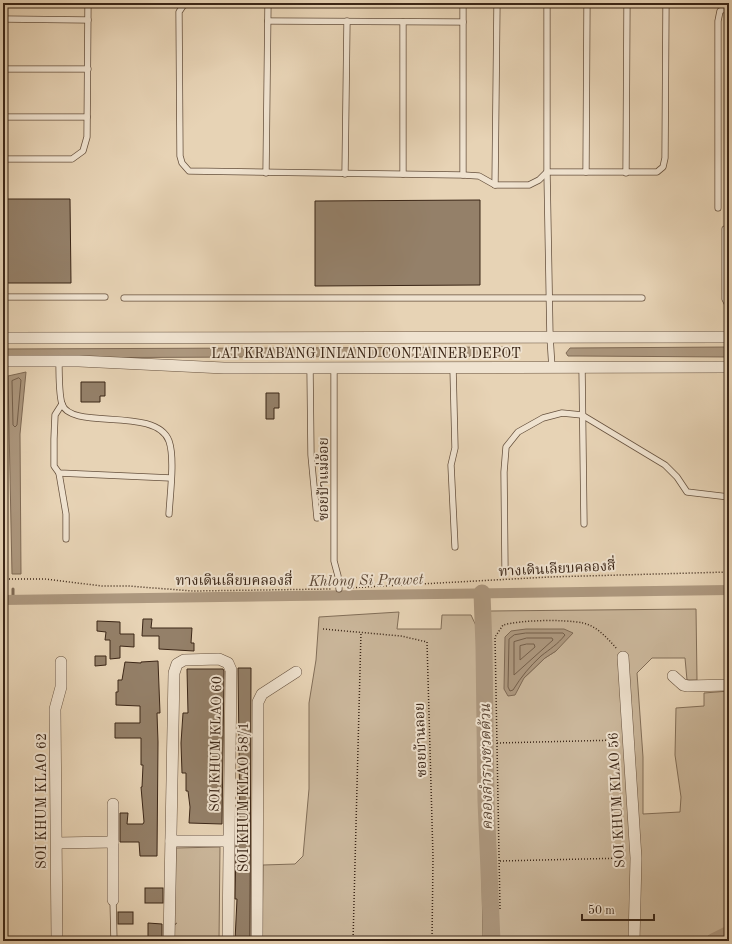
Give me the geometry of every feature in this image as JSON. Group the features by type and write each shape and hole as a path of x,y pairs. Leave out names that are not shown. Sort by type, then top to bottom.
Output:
{"street":[{"name":"LAT KRABANG INLAND CONTAINER DEPOT","path":"3,338 550,336 729,337"},
{"name":"LAT KRABANG INLAND CONTAINER DEPOT","path":"3,361 59,361 224,368 729,367"},
{"name":"SOI KHUM KLAO 56","path":"623,657 636,858 634,941"},
{"name":"SOI KHUM KLAO 60","path":"169,941 174,673 177,664 184,660 219,659 228,663 231,670 228,941"},
{"name":"SOI KHUM KLAO 62","path":"57,941 55,709 61,687 61,662"},
{"name":"SOI KHUM KLAO 58/1","path":"257,941 258,702 262,694 296,672"},
{"path":"673,676 683,685 688,686 729,685"},
{"path":"113,804 113,900"},
{"path":"171,841 228,841"},
{"path":"57,843 113,842"}],"lane":[{"path":"3,159 75,158 84,151 86,145 87,117 88,3"},
{"path":"188,3 184,5 179,12 180,156 182,163 191,172 463,175 479,176 495,185 529,185 540,180 547,172 657,172 663,167 665,162 666,3"},
{"path":"266,173 268,3"},
{"path":"463,3 463,175"},
{"path":"495,185 497,3"},
{"path":"547,3 547,172 552,368"},
{"path":"586,172 587,3"},
{"path":"626,173 627,3"},
{"path":"718,208 718,21 720,11 729,7"},
{"path":"3,19 88,20"},
{"path":"268,21 463,22"},
{"path":"345,174 347,21"},
{"path":"403,22 403,174"},
{"path":"3,69 88,69"},
{"path":"3,118 87,117"},
{"path":"725,229 725,299 729,307"},
{"path":"3,297 105,297"},
{"path":"124,298 642,298"},
{"path":"59,361 62,404 67,411 83,417 149,424 162,429 169,441 171,458 169,514"},
{"path":"582,367 584,524"},
{"path":"310,368 311,454 315,482 317,518"},
{"name":"ซอยป้าแม่อ้อย","path":"334,368 334,561 338,576 339,589"},
{"path":"453,368 455,448 451,465 455,547"},
{"path":"62,404 55,415 54,466 59,473 66,514 66,539"},
{"path":"505,568 504,472 506,447 518,432 543,418 562,413 582,415 665,465 677,477 687,492 729,497"},
{"path":"59,473 170,478"},
{"path":"113,900 114,941"}],"path":[{"name":"ทางเดินเลียบคลองสี่","path":"3,579 45,579 102,586 128,586 193,591 339,589 548,578 729,572"},
{"path":"500,908 495,638 502,625 517,622 584,623 605,635 623,657"},
{"name":"ซอยบ้านลอย","path":"323,629 401,636 427,642 433,857 432,941"},
{"path":"353,941 361,632"},
{"path":"497,743 628,740"},
{"path":"499,861 636,858"},
{"path":"724,941 729,940"}],"shaded area":[{"path":"696,609 697,680 687,680 685,658 652,658 637,673 643,757 643,814 680,812 681,797 675,755 676,708 704,706 704,693 729,691 729,871 726,903 729,903 729,928 710,935 701,941 496,941 487,622 490,611","holes":["564,629 556,651 545,658 524,678"]},
{"path":"399,612 397,629 441,629 442,615 471,615 478,630 483,941 262,941 263,865 295,864 303,856 309,789 309,703 316,660 319,617"},
{"path":"220,847 219,941 173,941 173,927 177,923 173,925 176,848"}],"water":[{"path":"515,347 517,355 509,356 3,358 3,349"},
{"path":"729,347 729,357 568,356 566,353 570,348"},
{"path":"26,372 20,434 21,574 12,574 8,376"},
{"path":"526,629 564,629 573,633 556,651 545,658 524,678 515,695 508,696 504,689 505,637 511,631"}],"building":[{"path":"3,199 70,199 71,283 3,283"},
{"path":"480,200 480,285 315,286 315,201"},
{"path":"81,382 105,382 105,396 100,396 100,402 81,402"},
{"path":"266,393 279,393 279,408 274,408 274,419 266,419"},
{"path":"143,619 152,619 151,628 192,628 191,643 194,643 194,651 159,649 159,636 142,636"},
{"path":"97,621 120,622 120,634 134,634 134,647 120,646 120,658 110,659 110,640 105,640 106,632 97,631"},
{"path":"95,656 106,656 106,665 95,666"},
{"path":"158,661 160,713 157,713 157,856 140,856 139,842 120,842 120,813 128,813 127,824 143,824 144,822 141,787 143,765 141,765 141,738 115,738 115,723 140,723 140,706 116,705 116,692 118,692 118,680 122,680 125,662 141,663"},
{"path":"238,668 251,668 250,941 235,941 237,899 235,899 236,846 238,827 240,827"},
{"path":"187,669 223,669 224,671 222,824 189,823 190,807 188,791 186,791 186,773 182,773 181,743 183,713 188,713"},
{"path":"145,888 163,888 163,903 145,903"},
{"path":"118,912 133,912 133,924 118,924"},
{"path":"148,923 162,924 162,941 148,941"}],"waterway":[{"path":"13,589 13,600"},
{"name":"Khlong Si Prawet","path":"3,600 729,590"},
{"name":"คลองลำรางชวดด้วน","path":"482,593 486,801 492,941"},
{"name":"คลองลำรางชวดด้วน","path":"715,941 729,934"}]}
